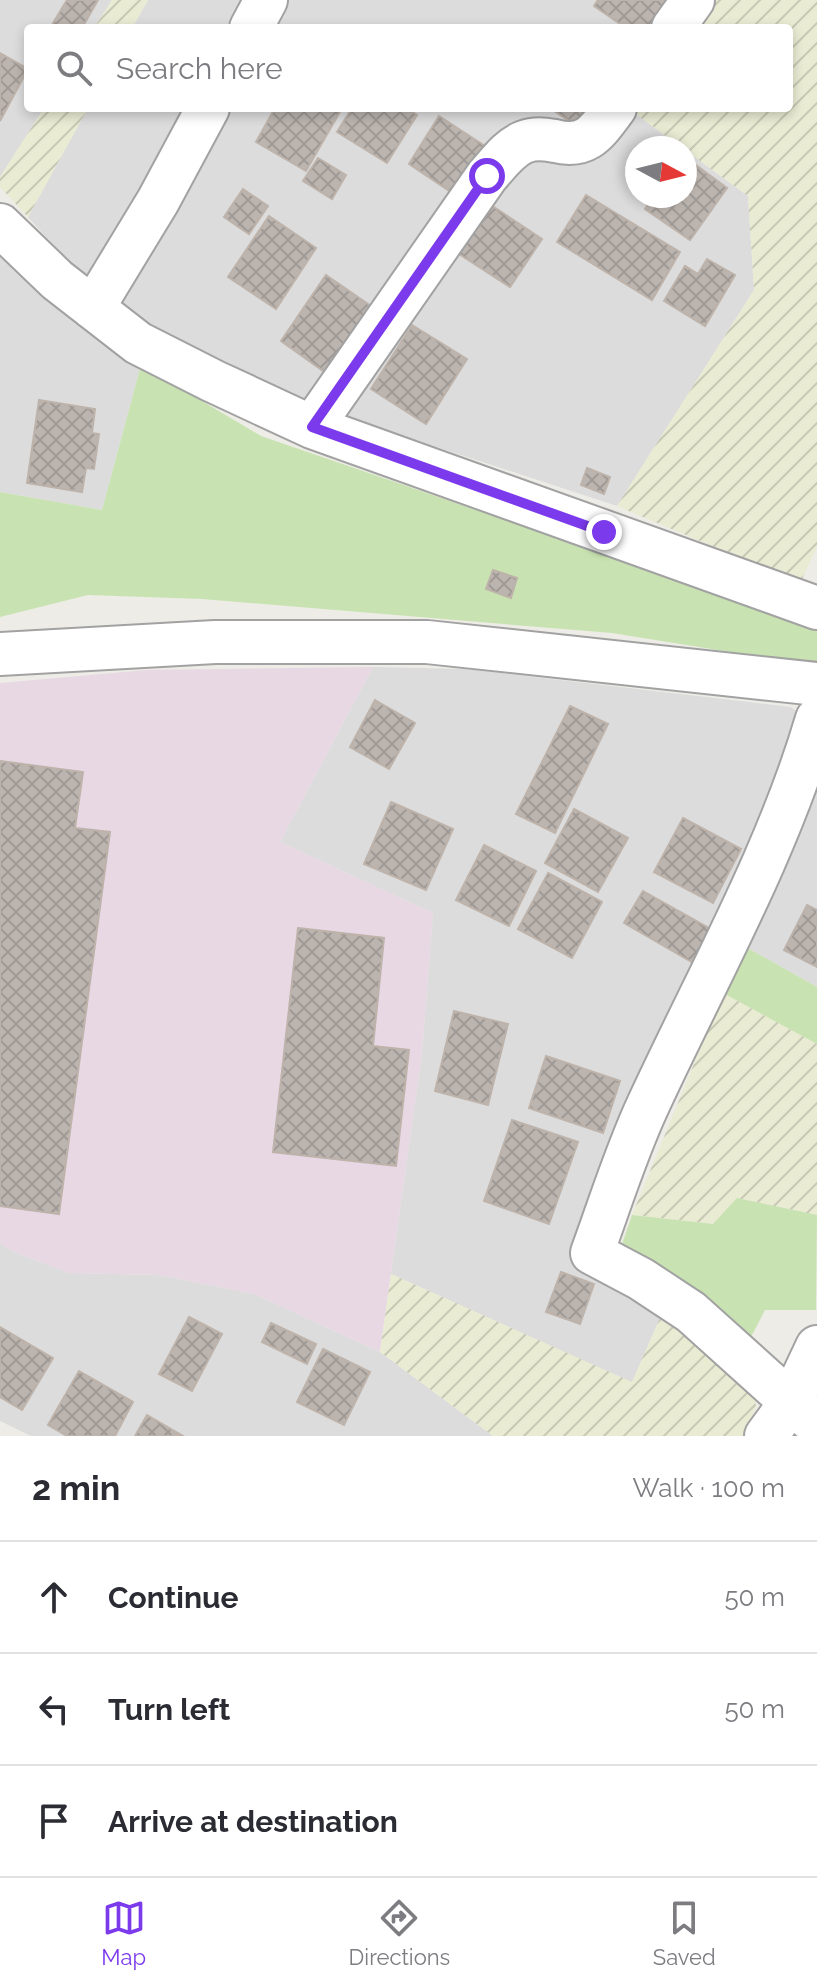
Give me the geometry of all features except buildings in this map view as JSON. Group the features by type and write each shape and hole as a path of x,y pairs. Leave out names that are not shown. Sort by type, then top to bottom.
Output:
{"street":[{"path":"253,24 266,0"},
{"path":"676,24 693,0"},
{"path":"93,308 158,201 206,112"},
{"path":"312,427 496,166 514,147 540,138 570,145 589,139 612,112"},
{"path":"0,225 57,280 138,343 312,427 817,608"},
{"path":"0,654 215,642 427,642 817,684"},
{"path":"804,1413 691,1312 641,1279 592,1253 646,1109 763,867 800,778 817,719"},
{"path":"766,1436 804,1413 817,1347"}],"shaded area":[{"path":"0,0 112,0 97,24 24,24 24,112 41,112 0,177"},
{"path":"148,0 253,0 240,24 134,24"},
{"path":"280,0 683,0 666,24 267,24"},
{"path":"86,112 191,112 91,275 76,271 28,217"},
{"path":"219,112 603,112 592,127 536,124 311,403 146,323 122,303 128,279"},
{"path":"633,112 666,136 625,136 625,208 697,208 697,159 748,196 754,290 617,506 336,414 520,158"},
{"path":"0,257 141,365 102,510 0,492"},
{"path":"373,667 465,669 791,707 799,713 787,770 606,1158 571,1247 580,1263 663,1311 632,1383 391,1274 422,1053 433,913 280,842"},
{"path":"373,667 280,842 433,913 422,1053 380,1352 254,1294 160,1275 69,1273 12,1251 0,1243 0,683 147,670"},
{"path":"817,781 817,987 744,946"},
{"path":"0,1243 12,1251 69,1273 160,1275 254,1294 380,1352 493,1436 31,1436 0,1421"}],"green space":[{"path":"112,0 148,0 134,24 97,24"},
{"path":"714,0 817,0 817,547 800,583 617,506 754,290 748,196 697,159 697,136 666,136 633,112 793,112 793,24 697,24"},
{"path":"41,112 86,112 28,217 0,187 0,177"},
{"path":"141,365 261,436 817,627 817,666 612,633 202,599 88,595 0,617 0,492 102,510"},
{"path":"744,946 817,987 817,1044 723,993"},
{"path":"723,993 817,1044 817,1215 737,1198 713,1224 632,1215"},
{"path":"737,1198 817,1215 816,1310 765,1310 751,1337 672,1276 621,1247 632,1215 713,1224"},
{"path":"391,1274 632,1382 663,1311 754,1391 756,1407 743,1436 493,1436 380,1352"}],"route":[{"path":"487,176 312,427 604,532"}]}
